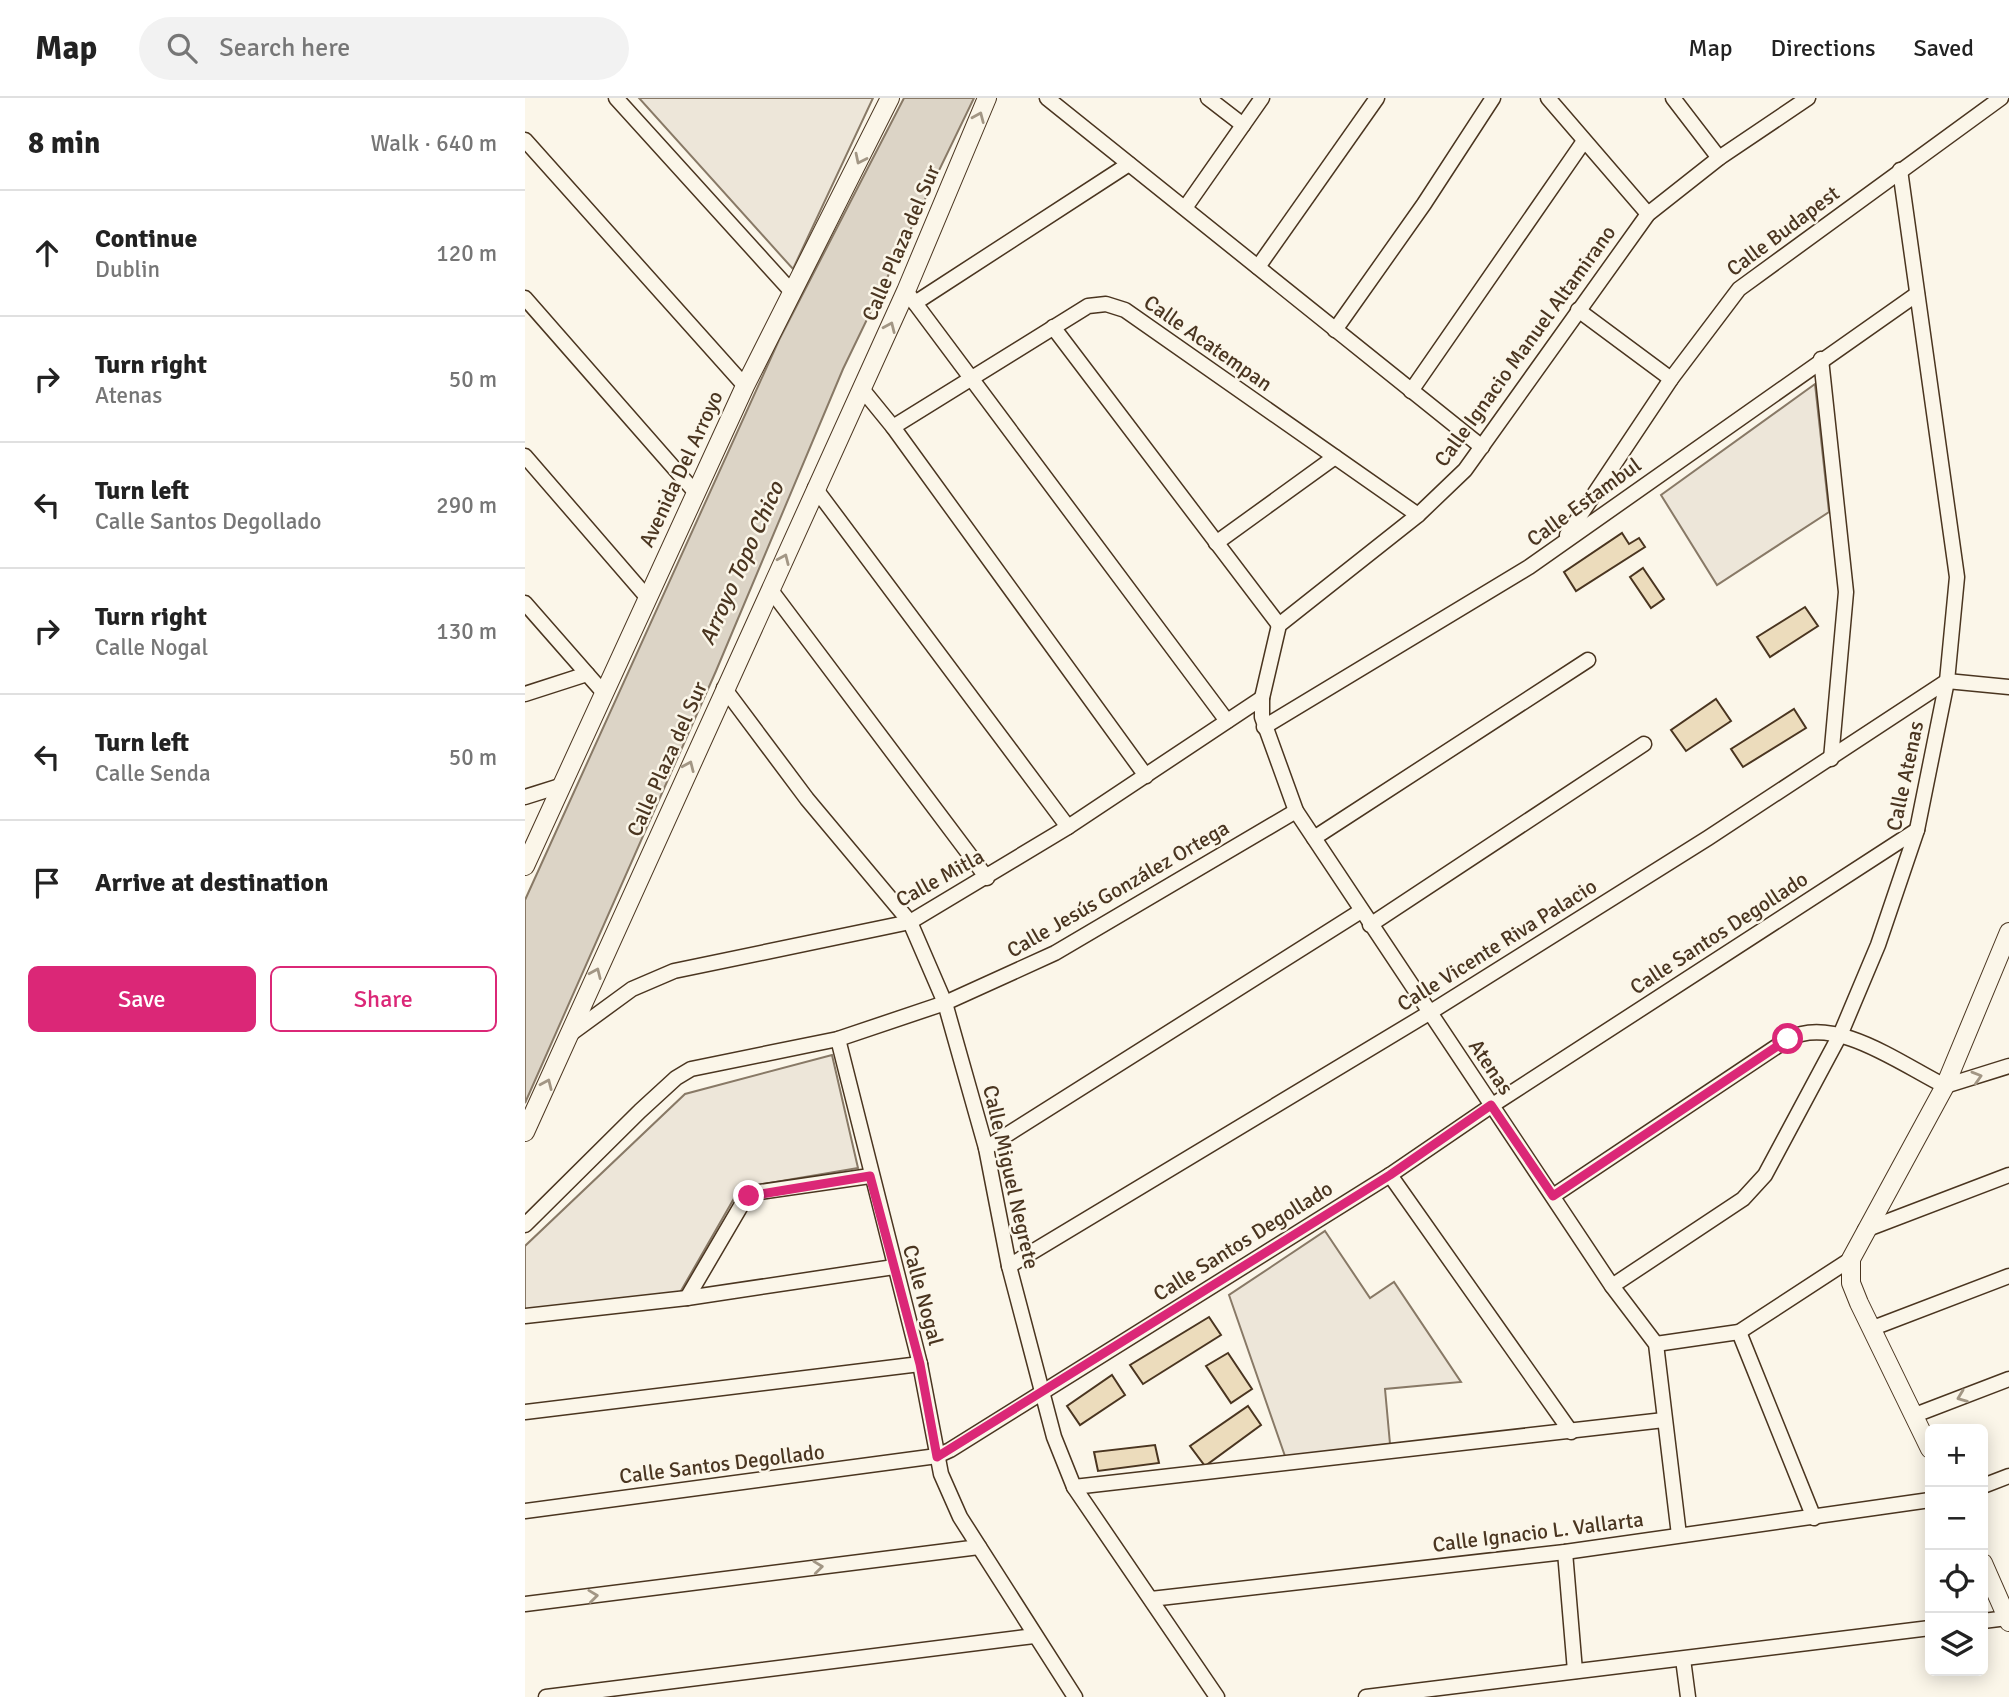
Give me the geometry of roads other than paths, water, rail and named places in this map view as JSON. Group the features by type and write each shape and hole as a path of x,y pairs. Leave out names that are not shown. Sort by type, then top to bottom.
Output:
{"street":[{"path":"616,98 791,290"},
{"name":"Avenida Del Arroyo","path":"525,866 646,596 745,386 890,98"},
{"name":"Calle Plaza del Sur","path":"525,1132 815,488 910,297 987,98"},
{"path":"1048,98 1482,447"},
{"path":"1208,98 1243,125"},
{"path":"1185,208 1262,98"},
{"path":"1258,267 1377,98"},
{"path":"1335,330 1424,204 1493,98"},
{"path":"1548,98 1648,214"},
{"path":"1673,98 1719,158"},
{"name":"Calle Ignacio Manuel Altamirano","path":"1279,625 1419,515 1465,470 1648,214 1719,158 1808,98"},
{"name":"Calle Budapest","path":"1562,542 1671,379 1739,289 2001,98"},
{"path":"525,140 745,386"},
{"path":"1411,391 1584,141"},
{"path":"1129,164 910,297 1227,721"},
{"name":"Calle Atenas","path":"1612,1286 1755,1188 1779,1153 1841,1033 1878,945 1917,830 1947,681 1957,577 1900,170"},
{"name":"Calle Estambul","path":"1264,727 1529,568 1821,359 1917,294"},
{"path":"525,298 695,492"},
{"name":"Calle Acatempan","path":"893,427 1088,306 1106,304 1125,310 1419,515"},
{"path":"1578,310 1671,379"},
{"path":"1053,327 1279,625"},
{"path":"1821,359 1846,592 1831,759"},
{"path":"862,389 893,427 1146,776"},
{"path":"525,456 646,596"},
{"path":"1216,543 1335,457"},
{"path":"815,488 1068,827"},
{"path":"770,589 987,878"},
{"path":"525,603 603,692"},
{"name":"Atenas","path":"1279,625 1262,698 1264,727 1296,811 1612,1286 1656,1344"},
{"path":"1314,838 1588,660"},
{"path":"525,694 587,674"},
{"path":"1947,681 2009,687"},
{"name":"Calle Vicente Riva Palacio","path":"1009,1266 1429,1013 1831,759 1947,681"},
{"name":"Calle Miguel Negrete","path":"724,688 807,799 910,922 945,1003 985,1148 1009,1266 1054,1437 1074,1487 1217,1697"},
{"name":"Calle Mitla","path":"568,1036 632,989 674,971 910,922 1068,827 1262,698"},
{"path":"1370,925 1644,744"},
{"path":"525,797 563,785"},
{"name":"Calle Jesús González Ortega","path":"525,1225 640,1111 683,1073 704,1065 838,1039 945,1003 1071,944 1296,811"},
{"name":"Calle Santos Degollado","path":"525,1511 937,1457 1390,1175 1491,1105 1917,830"},
{"path":"985,1148 1361,911"},
{"path":"1925,1438 1851,1283 1851,1259 1945,1086 2009,932"},
{"path":"1553,1196 1788,1039 1807,1031 1841,1033 1945,1086 2009,1066"},
{"name":"Calle Nogal","path":"838,1039 870,1176 920,1364 937,1457 950,1496 1034,1636 1075,1697"},
{"path":"1390,1175 1571,1432"},
{"path":"1865,1230 2009,1175"},
{"path":"687,1297 732,1216 749,1196 870,1176"},
{"path":"1679,1535 1656,1344 1739,1332 1851,1259"},
{"path":"525,1316 687,1297 894,1267"},
{"path":"1873,1328 2009,1276"},
{"path":"1739,1332 1814,1518"},
{"path":"525,1412 920,1364"},
{"path":"1915,1415 2009,1379"},
{"path":"1074,1487 1664,1420"},
{"path":"1988,1484 2009,1476"},
{"name":"Calle Ignacio L. Vallarta","path":"1151,1599 1565,1552 1925,1501"},
{"path":"525,1604 979,1547"},
{"path":"1565,1552 1575,1671"},
{"path":"1988,1569 2002,1586 2008,1620 1988,1621"},
{"path":"1366,1697 1925,1629"},
{"path":"546,1697 1034,1636"},
{"path":"1683,1659 1688,1697"}],"water":[{"name":"Arroyo Topo Chico","path":"904,98 974,98 843,369 716,671 525,1103 525,900 779,340"}]}
